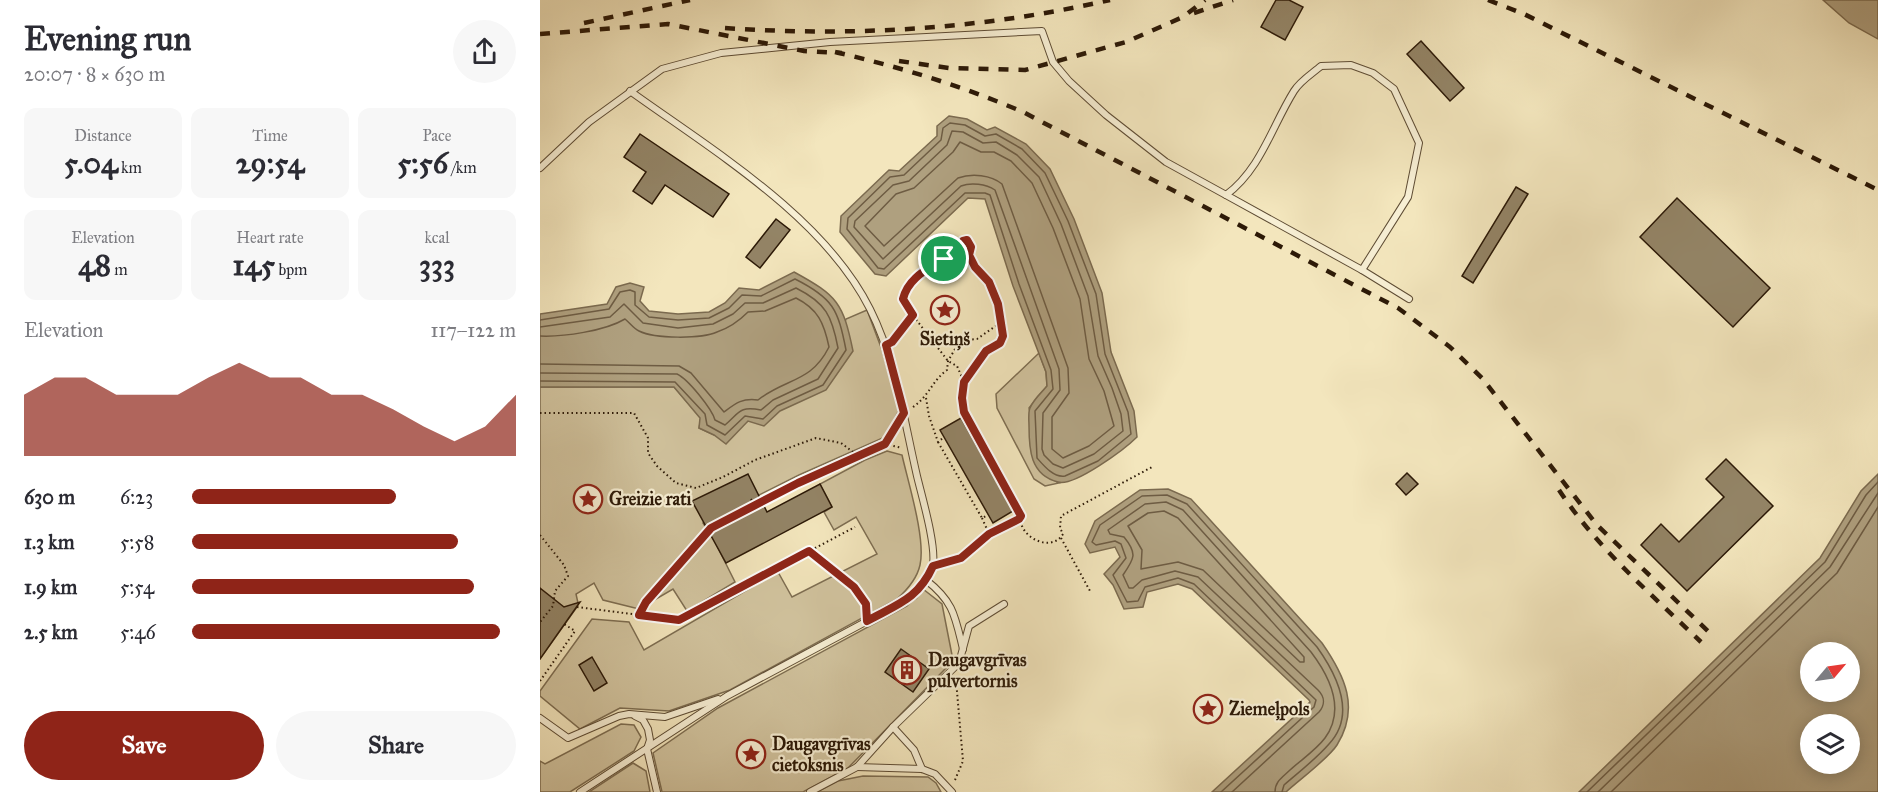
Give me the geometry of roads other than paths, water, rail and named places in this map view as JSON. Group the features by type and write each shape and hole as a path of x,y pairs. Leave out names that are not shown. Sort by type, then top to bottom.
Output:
{"lane":[{"path":"540,168 589,122 662,69 722,53 830,42 1042,30 1053,62 1069,81 1166,162 1362,270 1409,299"},
{"path":"1226,195 1240,185 1253,168 1295,89 1322,66 1351,65 1372,73 1394,89 1419,143 1408,198 1362,270"},
{"path":"580,792 727,696 914,596 933,566 930,531 904,413 886,345 870,309 843,265 813,232 750,178 630,91"},
{"path":"926,580 944,594 954,612 963,649"},
{"path":"810,792 857,767 893,727 959,663 969,626 1004,604"},
{"path":"540,718 568,738 619,716 629,714 665,717 727,696"},
{"path":"629,714 643,720 648,729 650,740 647,749 657,792"},
{"path":"893,727 914,750 922,769"},
{"path":"857,767 922,769 935,774 952,792"}],"water":[{"path":"1823,0 1878,0 1878,39 1849,23"},
{"path":"949,116 967,119 987,130 995,127 1026,144 1050,169 1074,219 1102,293 1111,352 1134,411 1137,437 1111,458 1075,479 1058,482 1049,479 1042,474 1033,460 1029,412 1033,402 1047,386 1046,372 1013,286 985,199 968,198 886,276 875,274 840,232 841,216 889,170 899,171 937,136 937,126"},
{"path":"794,272 820,288 836,302 846,322 853,351 826,390 780,411 764,426 748,421 726,444 699,428 700,418 674,387 540,387 540,314 607,304 616,287 630,283 644,287 640,301 649,311 678,314 709,312 725,303 739,288 759,290"},
{"path":"1878,474 1878,792 1579,792 1820,558 1861,491"},
{"path":"1168,489 1191,499 1322,643 1343,680 1347,692 1348,718 1337,745 1286,792 1212,792 1310,702 1309,700 1192,589 1178,584 1147,592 1143,607 1124,609 1113,585 1104,574 1120,557 1115,547 1090,553 1085,544 1095,521 1140,490"}],"railway":[{"path":"584,23 690,0"},
{"path":"725,28 822,32 919,28 1015,18 1110,0"},
{"path":"899,61 949,68 1025,70 1126,42 1183,17 1205,0"},
{"path":"1194,13 1233,0"},
{"path":"1488,0 1524,14 1878,190"},
{"path":"540,34 668,24 804,51 842,53"},
{"path":"835,52 930,78 1023,112 1398,308 1450,347 1482,378 1597,525 1710,633"},
{"path":"1559,490 1607,551 1701,642"}],"place":[{"name":"Sietiņš","path":"945,310"},
{"name":"Greizie rati","path":"588,499"},
{"name":"Daugavgrīvas pulvertornis","path":"907,670"},
{"name":"Ziemeļpols","path":"1208,709"},
{"name":"Daugavgrīvas cietoksnis","path":"751,754"}]}
